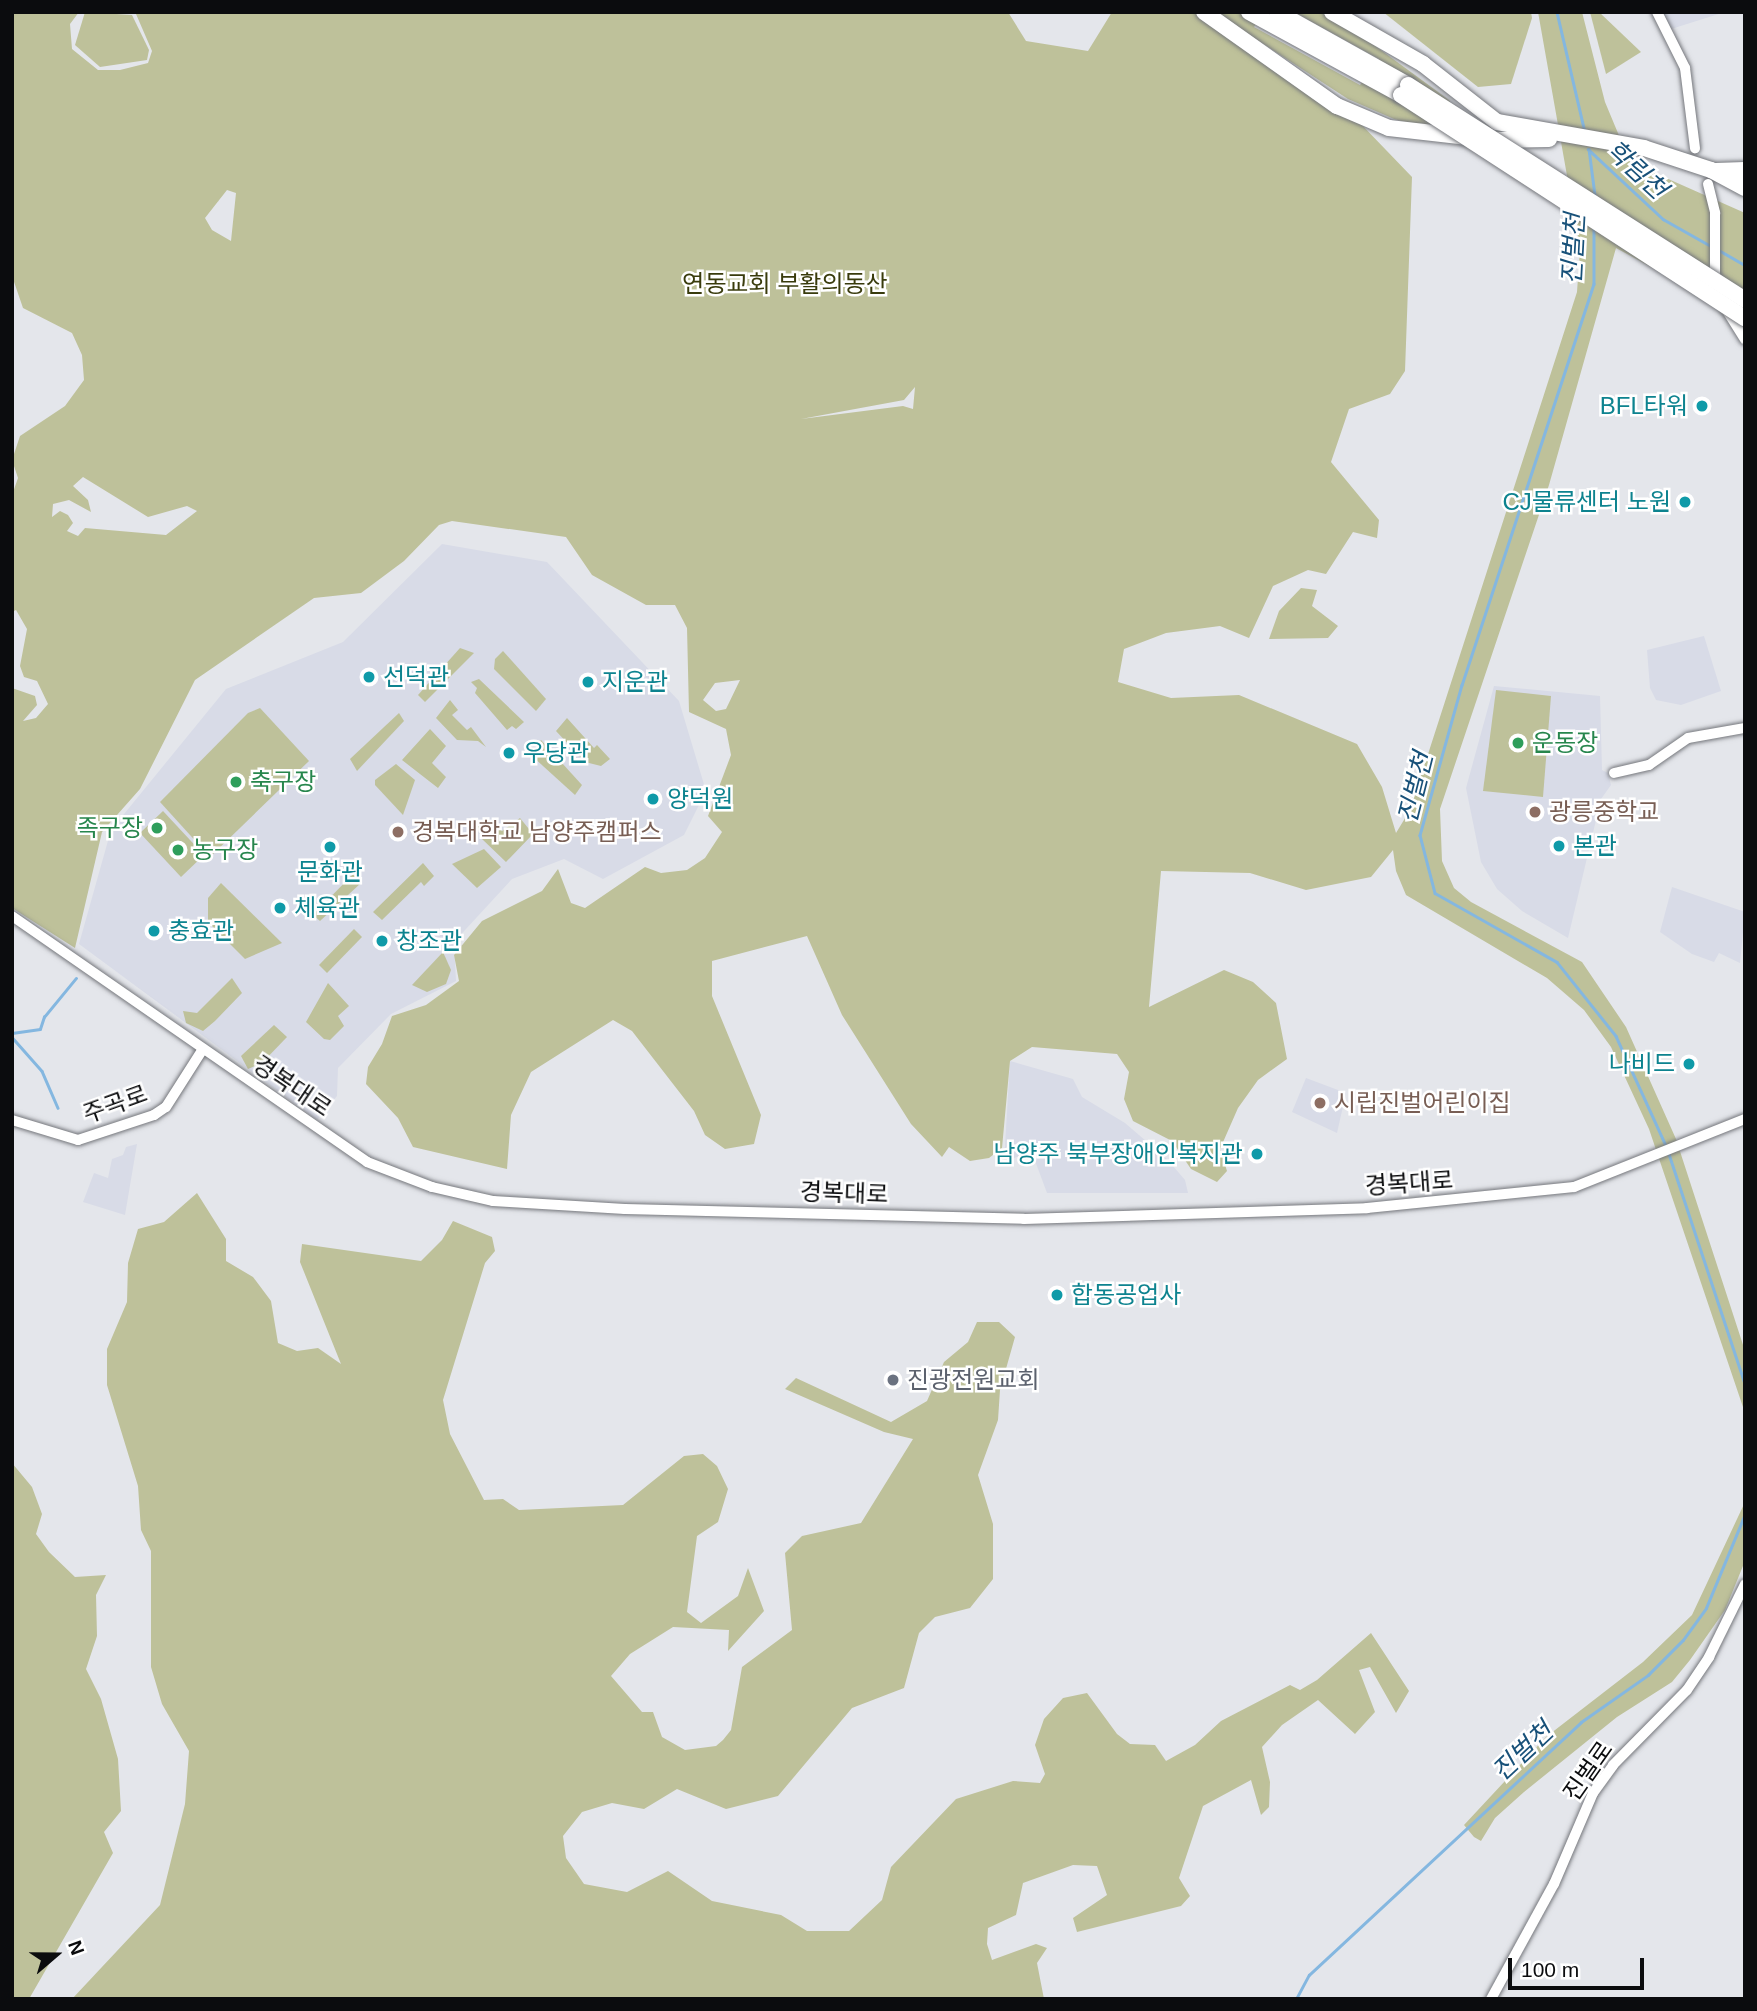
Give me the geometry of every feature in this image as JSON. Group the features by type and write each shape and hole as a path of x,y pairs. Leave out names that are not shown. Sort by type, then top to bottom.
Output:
{"highway":[{"path":"1204,12 1336,106 1389,128 1494,140 1576,138"},
{"path":"1249,12 1404,90 1745,318"},
{"path":"1277,12 1745,300"},
{"path":"1332,12 1423,64 1497,122 1644,148 1709,177 1745,188"},
{"path":"1709,177 1745,170"}],"street":[{"path":"1657,12 1685,68 1695,148"},
{"path":"1709,177 1715,222 1715,286 1745,339"},
{"path":"1614,773 1650,765 1688,738 1745,728"},
{"name":"경복대로","path":"12,916 367,1162 432,1187 494,1201 625,1209 1119,1218 1367,1208 1524,1195 1593,1182 1745,1119"},
{"name":"주곡로","path":"12,1120 78,1140 154,1115 166,1107 204,1049"},
{"name":"진벌로","path":"1491,1999 1554,1884 1593,1793 1613,1765 1687,1690 1709,1657 1745,1584"}],"shaded area":[{"path":"1663,12 1725,12 1668,30"},
{"name":"경복대학교 남양주캠퍼스","path":"442,544 547,562 679,701 706,791 684,835 603,879 564,859 512,879 454,942 456,981 391,1014 338,1068 337,1096 317,1120 79,944 111,830 226,689 343,642"},
{"path":"1704,636 1721,691 1681,705 1656,700 1650,688 1647,650"},
{"name":"광릉중학교","path":"1494,686 1600,696 1602,770 1608,773 1611,785 1601,799 1568,938 1522,911 1497,889 1481,862 1466,788"},
{"path":"1672,887 1745,912 1740,963 1719,953 1714,962 1692,954 1660,932"},
{"path":"1010,1061 1073,1079 1082,1097 1125,1123 1167,1159 1185,1180 1188,1193 1047,1193 1031,1150 1004,1163"},
{"name":"시립진벌어린이집","path":"1306,1078 1346,1093 1337,1133 1292,1112"},
{"path":"137,1144 125,1215 83,1202 94,1173 108,1178 112,1159 123,1155 126,1147"}],"green space":[{"name":"연동교회 부활의동산","path":"12,12 79,12 70,24 72,49 98,70 120,70 148,63 152,51 136,14 130,12 1008,12 1026,41 1088,51 1112,12 1264,12 1254,27 1360,85 1379,59 1294,12 1319,12 1348,26 1449,100 1463,126 1431,129 1394,119 1348,99 1248,34 1360,123 1412,177 1405,371 1390,394 1349,409 1331,462 1379,520 1377,538 1353,532 1326,574 1308,570 1273,586 1249,638 1220,626 1166,633 1124,649 1118,682 1171,698 1239,695 1357,744 1382,787 1396,833 1410,810 1577,292 1580,249 1538,12 1582,12 1605,102 1630,162 1745,213 1745,318 1616,248 1549,485 1440,809 1442,861 1454,888 1471,902 1582,962 1626,1027 1676,1139 1745,1351 1745,1413 1649,1129 1611,1047 1584,1010 1547,978 1406,895 1396,871 1393,850 1371,877 1306,890 1250,873 1161,871 1149,1007 1224,970 1253,982 1276,1003 1287,1059 1258,1080 1238,1108 1220,1149 1227,1171 1217,1182 1191,1169 1172,1141 1133,1121 1124,1099 1129,1072 1117,1054 1032,1047 1010,1061 1002,1148 989,1158 970,1161 949,1147 942,1157 911,1124 842,1015 807,936 712,961 712,996 761,1115 754,1144 725,1149 705,1135 694,1111 632,1031 613,1020 531,1072 511,1115 507,1169 413,1147 398,1118 366,1084 368,1067 382,1044 392,1016 426,1005 459,981 454,955 482,921 542,891 558,869 571,903 585,908 645,867 661,873 687,870 705,858 722,832 708,816 731,755 726,729 689,712 687,628 675,605 646,605 592,575 566,537 452,521 439,525 404,561 361,593 314,598 195,680 140,789 102,832 75,948 12,908 12,688 35,696 37,705 23,721 36,718 48,704 37,681 24,677 20,666 27,629 16,610 12,612 12,495 18,478 12,460 20,436 65,406 84,380 82,355 72,333 23,308 12,276","holes":["227,190 236,193 231,241 212,230 205,218","915,387 913,409 903,406 801,419 904,400","83,477 148,517 187,506 197,511 166,535 85,528 78,536 67,531 73,523 68,515 60,511 52,517 53,504 69,500 91,512 88,500 73,486","740,680 726,709 716,711 703,700 715,683"]},
{"path":"85,12 132,15 149,50 147,60 100,67 75,45"},
{"path":"1383,12 1531,12 1532,18 1511,84 1478,87"},
{"path":"1590,12 1599,12 1641,52 1606,74"},
{"path":"1301,588 1317,590 1312,606 1338,626 1328,638 1269,639 1279,611"},
{"path":"460,648 474,653 425,702 418,695"},
{"path":"503,651 546,699 536,711 494,669 495,659"},
{"path":"479,679 524,722 516,729 512,726 507,730 475,693 477,688 471,682"},
{"name":"운동장","path":"1496,690 1551,696 1543,797 1483,791"},
{"path":"450,700 458,710 452,715 467,730 471,727 486,747 478,741 457,740 436,718"},
{"name":"축구장","path":"260,708 309,761 210,857 160,802 248,713"},
{"path":"399,713 404,721 357,771 350,759"},
{"path":"567,718 594,748 597,745 610,759 601,766 585,762 556,731"},
{"path":"430,729 446,746 432,763 446,777 438,788 402,760"},
{"path":"541,740 582,785 575,795 532,756"},
{"path":"396,764 415,780 403,815 375,785 375,780"},
{"name":"농구장","path":"163,811 204,855 181,877 140,833"},
{"path":"487,818 502,831 520,818 533,834 506,862 482,839 476,824"},
{"path":"484,849 501,867 477,888 452,864"},
{"path":"423,863 434,876 424,886 421,882 382,920 373,912"},
{"path":"353,874 361,883 320,921 313,915"},
{"path":"221,883 282,943 245,959 208,922 208,898"},
{"path":"354,929 362,937 327,973 319,965"},
{"path":"443,952 451,970 446,984 427,992 412,985"},
{"path":"232,978 242,993 215,1021 203,1031 186,1023 183,1011 197,1013"},
{"path":"328,983 349,1006 338,1016 344,1026 330,1040 324,1039 306,1022"},
{"path":"274,1025 287,1037 262,1063 248,1069 241,1056"},
{"path":"197,1193 226,1239 226,1261 253,1277 271,1301 278,1343 297,1351 318,1348 341,1364 300,1262 302,1244 421,1261 442,1240 453,1221 492,1237 495,1251 485,1263 443,1400 450,1434 484,1500 503,1499 519,1510 623,1505 684,1456 703,1454 717,1466 728,1489 718,1522 697,1536 687,1612 701,1623 738,1596 748,1568 764,1611 728,1651 729,1630 673,1627 630,1654 611,1676 642,1712 653,1712 662,1737 685,1750 716,1746 723,1740 731,1730 742,1667 792,1630 785,1553 802,1536 861,1523 913,1439 884,1432 785,1389 796,1378 891,1422 927,1401 944,1362 968,1342 977,1322 999,1322 1015,1337 1000,1390 998,1420 978,1475 993,1524 993,1579 970,1608 935,1617 919,1633 904,1688 852,1708 778,1796 726,1809 677,1789 644,1809 612,1803 582,1812 563,1836 566,1858 584,1884 627,1892 668,1871 712,1901 781,1915 807,1931 849,1931 882,1900 891,1867 956,1799 1013,1781 1040,1783 1045,1774 1035,1745 1044,1719 1063,1698 1087,1693 1117,1734 1130,1744 1155,1745 1166,1761 1195,1745 1221,1721 1290,1685 1300,1690 1317,1680 1371,1633 1409,1691 1396,1713 1370,1667 1359,1670 1375,1712 1355,1734 1318,1700 1282,1725 1262,1747 1270,1782 1269,1807 1261,1815 1251,1780 1203,1806 1179,1878 1190,1896 1181,1906 1077,1932 1073,1918 1107,1895 1097,1866 1073,1865 1023,1883 1016,1915 988,1928 987,1944 992,1960 1036,1944 1047,1948 1037,1963 1044,1999 72,1999 160,1905 185,1804 189,1751 162,1704 151,1667 151,1551 141,1530 138,1486 107,1385 107,1349 127,1302 128,1263 138,1229 164,1222"},
{"path":"12,1463 32,1487 42,1514 36,1534 49,1552 75,1577 106,1575 96,1595 97,1636 86,1669 101,1699 118,1759 121,1811 104,1832 113,1853 29,1999 12,1999"},
{"path":"1745,1502 1745,1561 1725,1610 1690,1660 1672,1682 1617,1717 1524,1792 1495,1818 1481,1841 1474,1837 1464,1825 1546,1737 1643,1662 1692,1615"}],"waterway":[{"name":"학림천","path":"1557,12 1585,132"},
{"name":"학림천","path":"1588,149 1663,219 1711,246"},
{"name":"진벌천","path":"1589,149 1595,195"},
{"name":"진벌천","path":"1594,227 1594,284 1462,685 1420,835 1435,893 1557,962 1616,1036 1667,1148"},
{"name":"학림천","path":"1717,249 1745,265"},
{"path":"12,1033 40,1029 44,1017 76,978"},
{"path":"12,1037 42,1071 58,1108"},
{"name":"진벌천","path":"1669,1154 1745,1384"},
{"name":"진벌천","path":"1296,1999 1309,1975 1581,1722 1648,1675 1683,1640 1706,1608 1745,1514"}],"place":[{"name":"BFL타워","path":"1702,406"},
{"name":"CJ물류센터 노원","path":"1685,502"},
{"name":"선덕관","path":"369,677"},
{"name":"지운관","path":"588,682"},
{"name":"운동장","path":"1518,743"},
{"name":"우당관","path":"509,753"},
{"name":"축구장","path":"236,782"},
{"name":"양덕원","path":"653,799"},
{"name":"광릉중학교","path":"1535,812"},
{"name":"족구장","path":"157,828"},
{"name":"경복대학교 남양주캠퍼스","path":"398,832"},
{"name":"본관","path":"1559,846"},
{"name":"문화관","path":"330,847"},
{"name":"농구장","path":"178,850"},
{"name":"체육관","path":"280,908"},
{"name":"충효관","path":"154,931"},
{"name":"창조관","path":"382,941"},
{"name":"나비드","path":"1689,1064"},
{"name":"시립진벌어린이집","path":"1320,1103"},
{"name":"남양주 북부장애인복지관","path":"1257,1154"},
{"name":"합동공업사","path":"1057,1295"},
{"name":"진광전원교회","path":"893,1380"}]}
